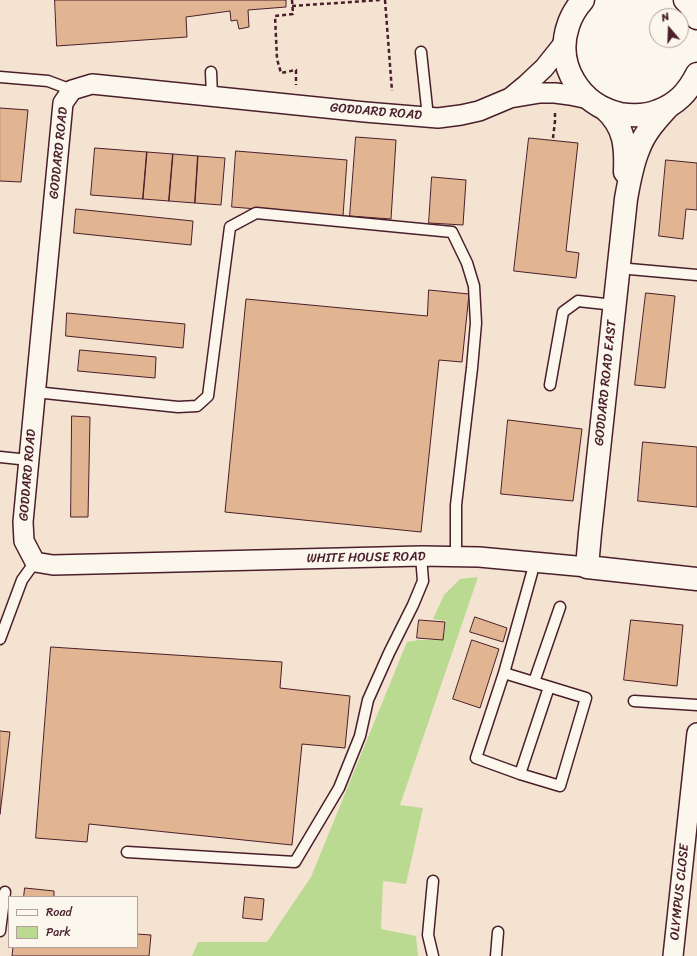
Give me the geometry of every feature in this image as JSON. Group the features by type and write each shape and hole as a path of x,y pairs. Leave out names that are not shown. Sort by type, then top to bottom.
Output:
{"street":[{"name":"GODDARD ROAD EAST","path":"564,0 567,64 571,76 580,90 611,115 618,124 623,135 626,199"},
{"path":"565,39 568,25 575,9 583,0"},
{"path":"685,0 690,5 697,18"},
{"name":"GODDARD ROAD","path":"510,98 544,68 565,39"},
{"name":"GODDARD ROAD EAST","path":"587,567 618,268 626,199 632,171 639,147 645,135 670,106 683,95 693,83 697,74"},
{"name":"GODDARD ROAD","path":"35,562 24,541 23,522 63,103 72,90 92,84 438,118 479,111 510,98 540,93 570,95 597,104"},
{"path":"597,104 610,112 629,116 649,114 697,94"},
{"name":"WHITE HOUSE ROAD","path":"35,562 54,565 421,556 479,557 697,579"},
{"name":"OLYMPUS CLOSE","path":"672,956 697,733"}],"lane":[{"path":"421,52 428,117"},
{"path":"211,72 212,96"},
{"path":"0,77 48,81 72,90"},
{"path":"36,392 178,407 197,406 208,396 230,227 256,213 452,232 467,263 474,286 476,323 456,505 456,557"},
{"path":"618,268 697,275"},
{"path":"550,385 563,312 578,301 614,305"},
{"path":"0,457 29,460"},
{"path":"127,852 295,862 339,788 360,736 368,700 388,653 413,605 423,581 421,556"},
{"path":"0,639 22,580 35,562"},
{"path":"504,673 586,698 560,786 520,774 476,758 504,673 536,562"},
{"path":"534,682 560,607"},
{"path":"520,774 549,687"},
{"path":"634,701 697,705"},
{"path":"433,956 428,935 434,881"},
{"path":"0,931 5,892"},
{"path":"496,956 498,932"}],"path":[{"path":"292,0 293,14 275,16 277,59 281,73 296,70 296,85"},
{"path":"292,6 381,0"},
{"path":"385,0 392,91"}],"shaded area":[{"path":"0,0 583,0 575,9 571,76 629,116 697,99 697,956 0,956"}],"green space":[{"path":"478,577 400,805 423,808 406,884 383,881 381,929 416,936 418,956 192,956 198,942 267,942 311,877 407,642 419,640 443,640 446,621 433,619 444,595 460,579"}],"building":[{"path":"55,0 286,0 286,7 248,10 249,27 239,29 237,20 231,21 230,11 186,17 187,37 57,46"},
{"path":"0,108 28,110 21,182 0,181"},
{"path":"356,137 396,140 391,219 350,216"},
{"path":"529,138 578,143 566,251 579,253 576,278 514,271"},
{"path":"95,148 147,152 143,199 91,195"},
{"path":"236,151 347,160 343,216 232,207"},
{"path":"147,152 173,154 169,201 143,199"},
{"path":"173,154 198,156 195,203 169,201"},
{"path":"198,156 225,158 221,205 195,203"},
{"path":"666,160 697,163 697,210 686,209 683,239 659,236"},
{"path":"432,177 466,180 463,225 429,223"},
{"path":"76,209 193,221 191,245 74,233"},
{"path":"429,290 469,294 462,362 439,360 421,532 225,512 246,299 427,316"},
{"path":"646,293 675,296 665,388 635,385"},
{"path":"67,313 185,324 183,348 66,336"},
{"path":"80,350 156,357 155,378 78,371"},
{"path":"72,416 90,417 88,517 71,517"},
{"path":"508,420 582,429 573,501 501,494"},
{"path":"643,442 697,447 697,507 638,501"},
{"path":"475,617 507,628 503,642 470,632"},
{"path":"419,620 445,622 443,640 417,638"},
{"path":"631,620 683,625 677,686 624,680"},
{"path":"472,640 499,649 480,708 453,699"},
{"path":"51,647 282,662 280,688 350,696 345,748 302,744 292,845 89,824 87,842 36,838"},
{"path":"0,731 10,732 0,814"},
{"path":"25,888 54,891 54,896 24,896"},
{"path":"245,897 264,899 262,920 243,918"},
{"path":"138,934 151,935 149,956 12,956 13,948 138,948"}]}
